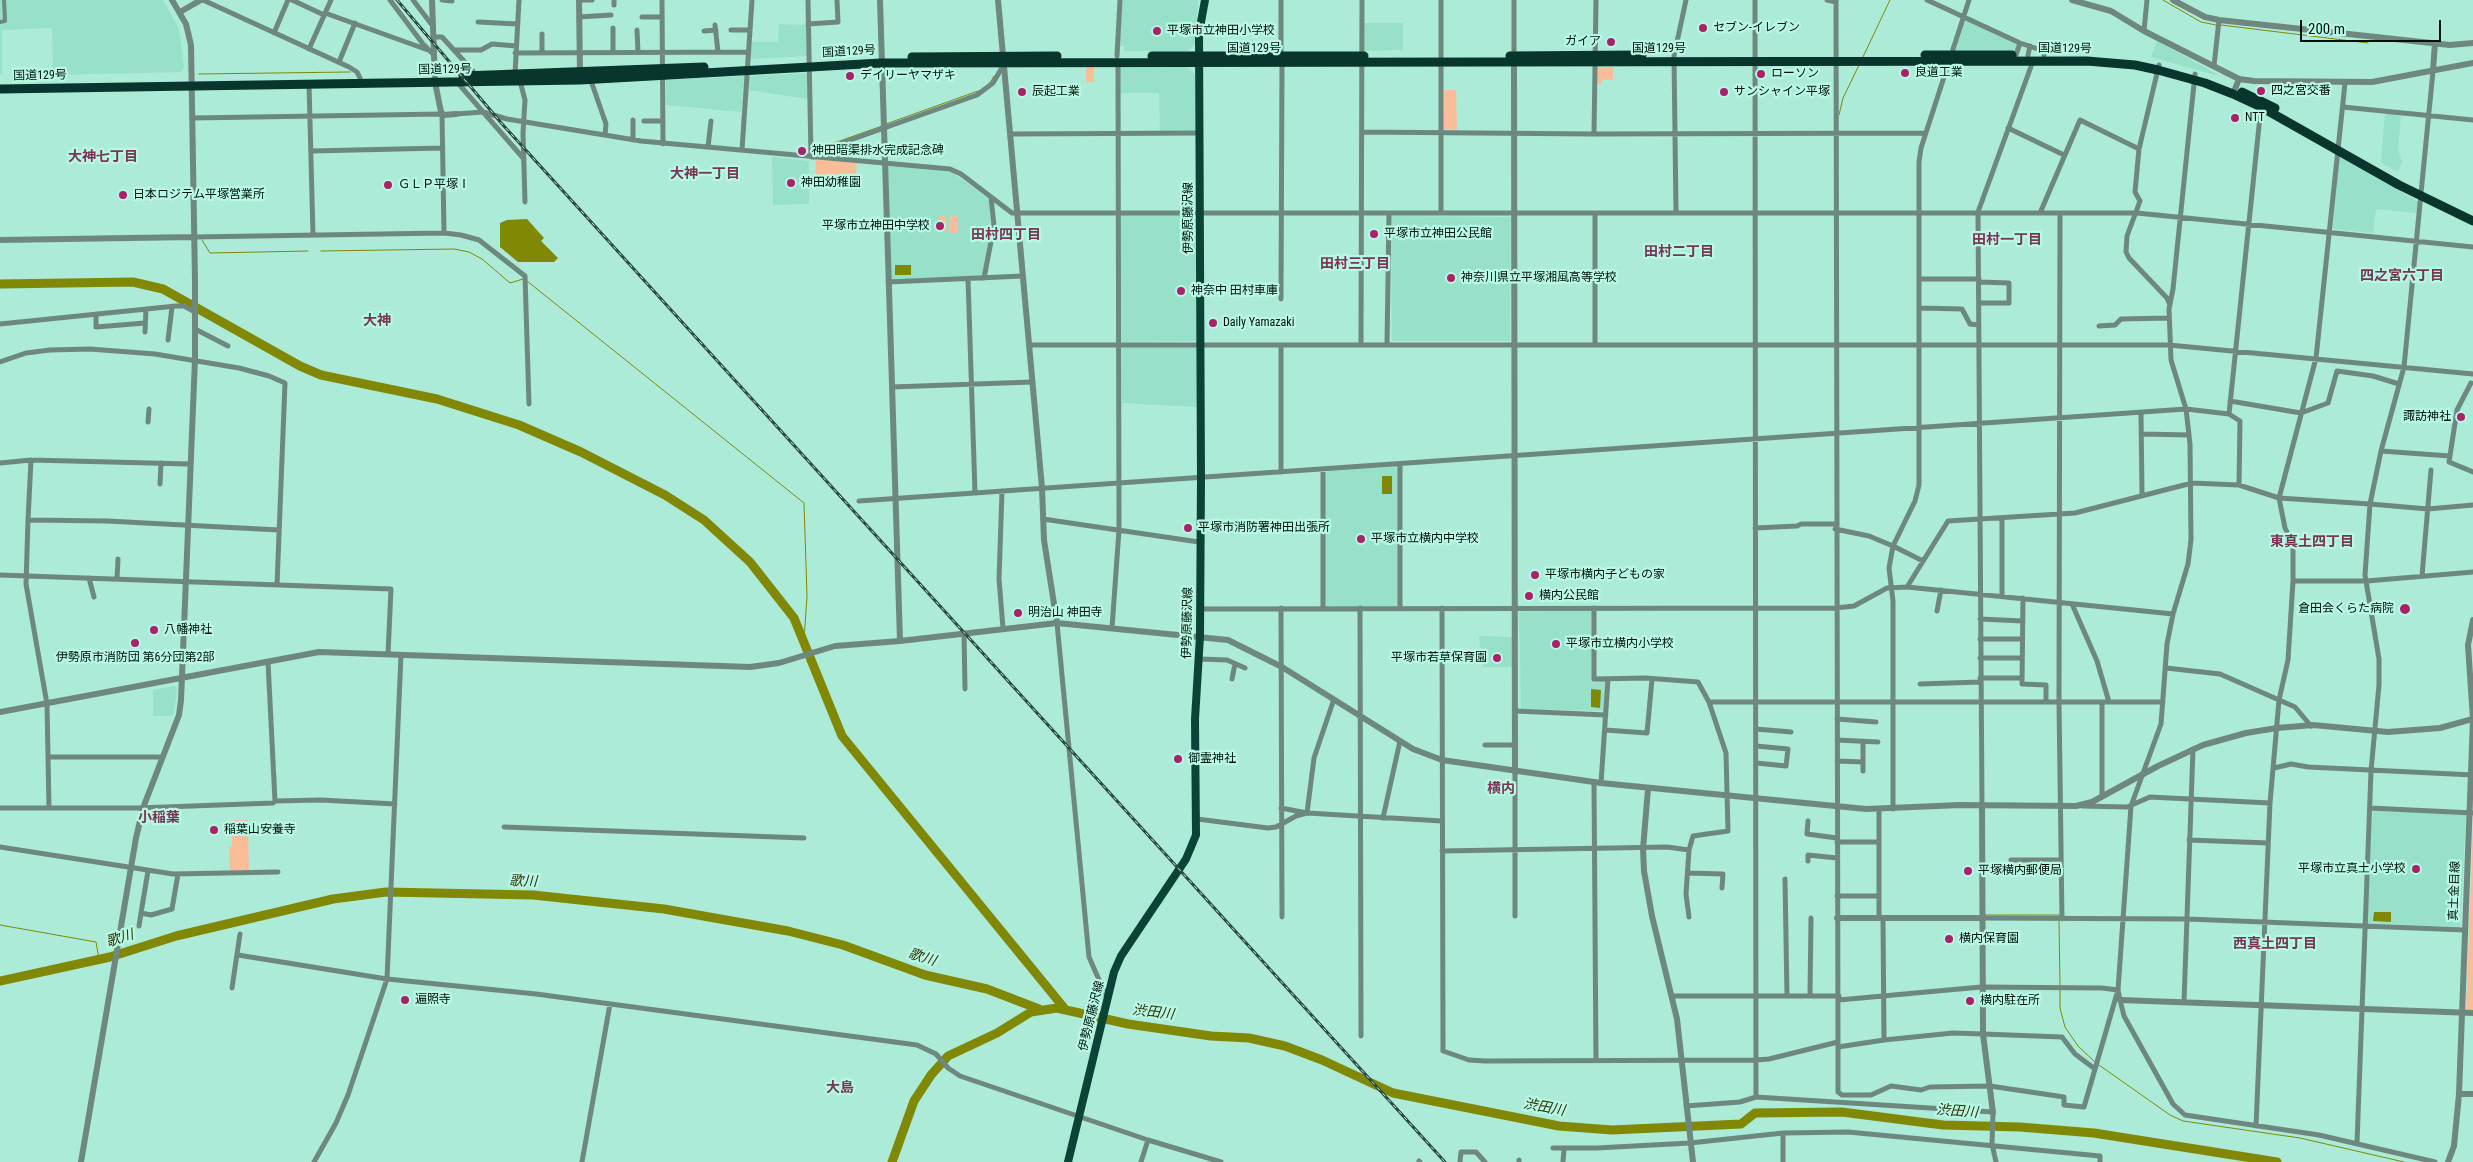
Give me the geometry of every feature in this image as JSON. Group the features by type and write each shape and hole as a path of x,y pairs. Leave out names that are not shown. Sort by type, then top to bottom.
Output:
{"highway":[{"name":"国道129号","path":"1952,58 2030,54 2115,57 2159,67 2195,77 2263,101 2337,147"},
{"name":"国道129号","path":"0,89 360,78 457,82 663,73 881,60 1952,58 2030,54 2159,67"},
{"name":"国道129号","path":"0,83 309,84 435,80 473,76 517,78"},
{"name":"国道129号","path":"2234,91 2473,221"},
{"name":"国道129号","path":"2422,194 2473,215"}],"main road":[{"name":"伊勢原藤沢線","path":"1068,1162 1114,972 1121,956 1191,850 1197,819 1195,719 1200,636 1199,542 1201,478 1199,34 1205,0"}],"street":[{"path":"0,22 5,21 4,0"},
{"path":"81,1162 142,808 178,715 182,678 189,464 195,359 192,83 191,45 180,12 172,0"},
{"path":"180,12 202,0 339,62 357,72 360,78"},
{"path":"274,33 288,0"},
{"path":"292,0 325,14 428,50"},
{"path":"309,49 331,0"},
{"path":"390,0 428,50 434,55"},
{"path":"413,0 434,27"},
{"path":"432,0 435,37 435,80 442,114 444,233"},
{"path":"442,0 452,1"},
{"path":"519,0 515,53 517,78 525,100 525,202"},
{"path":"592,0 579,0 580,52 585,76 606,124 605,135"},
{"path":"662,0 663,144"},
{"path":"742,150 752,0"},
{"path":"808,0 811,156"},
{"path":"808,24 838,22 837,0"},
{"path":"880,0 900,641"},
{"path":"998,0 1012,134 1042,488 1044,540 1057,623 1089,957 1107,998"},
{"path":"1112,628 1119,530 1118,59 1120,0"},
{"path":"1281,299 1282,0"},
{"path":"1361,345 1363,212 1362,0"},
{"path":"1441,213 1442,0"},
{"path":"1514,0 1516,916"},
{"path":"1594,134 1596,0"},
{"path":"1676,212 1674,59 1686,0"},
{"path":"1755,0 1756,1097"},
{"path":"1827,0 1836,1 1836,807 1839,998 1838,1092 1842,1095 1871,1096 1891,1086 1921,1090 1930,1087 1990,1086 2064,1096 2064,1104 2084,1106 2118,990 2132,806 2161,724 2173,614 2188,564 2191,540 2192,483 2189,435 2186,409 2173,370 2169,345 2169,318 2195,77"},
{"path":"1927,0 2020,43 2030,54 2008,128 1978,212 1979,594 1982,806 1981,988 1983,1034 1993,1112 1992,1144 1996,1162"},
{"path":"1893,809 1890,559 1893,546 1915,501 1919,485 1920,162 1926,133 1952,58 1969,0"},
{"path":"2072,0 2105,8 2144,31 2239,79 2271,83 2372,82 2473,63"},
{"path":"2144,31 2147,0"},
{"path":"2173,0 2204,17 2219,20 2450,45 2473,43"},
{"path":"579,17 611,15"},
{"path":"642,17 662,17"},
{"path":"482,20 502,25 518,24"},
{"path":"2214,66 2219,20"},
{"path":"339,62 355,23"},
{"path":"613,28 613,52"},
{"path":"704,31 716,28 718,52"},
{"path":"638,30 638,52"},
{"path":"731,30 750,30"},
{"path":"542,34 542,53"},
{"path":"435,37 442,37 473,71 473,76"},
{"path":"2016,55 2020,43"},
{"path":"2357,1143 2371,771 2379,661 2367,581 2370,504 2381,451 2404,367 2430,116 2435,43"},
{"path":"454,50 481,50 492,44 516,46"},
{"path":"515,53 748,52"},
{"path":"811,156 986,90 998,76 1004,60"},
{"path":"2159,67 2139,149 2135,192 2140,200 2137,213 2127,236 2126,252 2129,258 2167,298 2170,306"},
{"path":"2234,91 2239,79"},
{"path":"457,82 524,159"},
{"path":"2256,1126 2270,803 2279,700 2288,660 2292,581 2293,544 2285,528 2279,498 2316,358 2345,83"},
{"path":"309,84 313,235"},
{"path":"2229,414 2261,107"},
{"path":"2342,107 2473,120"},
{"path":"192,118 483,112 524,121 663,144 950,169 961,174 1012,213 1595,213 1755,211 2137,213 2330,231 2473,247"},
{"path":"633,120 633,140"},
{"path":"2040,213 2080,120 2139,149"},
{"path":"644,122 663,121"},
{"path":"708,147 710,121"},
{"path":"2008,128 2064,155"},
{"path":"1362,132 1594,134 1755,132 1926,133"},
{"path":"1012,134 1200,134"},
{"path":"311,151 443,148"},
{"path":"984,278 994,226 990,197"},
{"path":"1387,345 1389,212"},
{"path":"1595,213 1595,345"},
{"path":"2060,214 2059,702 2062,919"},
{"path":"0,240 444,233 479,240 525,276 529,404"},
{"path":"888,282 1023,276"},
{"path":"968,279 976,493"},
{"path":"1919,279 2009,282 2009,303 1979,303"},
{"path":"0,324 184,306 195,311"},
{"path":"168,340 172,307"},
{"path":"1919,308 1962,310 1970,324 1978,325"},
{"path":"145,332 146,309"},
{"path":"96,314 96,327 145,323"},
{"path":"2099,326 2115,325 2121,320 2169,318"},
{"path":"195,329 228,346"},
{"path":"1029,345 1919,343 2169,345 2473,374"},
{"path":"1281,345 1281,472"},
{"path":"0,362 26,353 90,349 195,359 269,376 285,383 277,585"},
{"path":"2230,401 2301,413 2328,403 2337,371 2373,376 2398,384"},
{"path":"2461,373 2472,384 2457,410 2449,462 2473,472"},
{"path":"892,387 1032,382"},
{"path":"148,422 149,409"},
{"path":"859,501 2186,409 2229,414 2240,421 2239,485"},
{"path":"2141,413 2142,496"},
{"path":"2141,434 2189,435"},
{"path":"2381,451 2450,456"},
{"path":"0,464 31,460 189,464"},
{"path":"31,460 26,576 47,704 49,808"},
{"path":"160,484 161,463"},
{"path":"1400,464 1400,609"},
{"path":"1323,608 1324,469"},
{"path":"2422,576 2431,470"},
{"path":"1908,587 1948,521 1980,521 2075,513 2192,483 2239,485 2279,498 2428,509 2473,506"},
{"path":"1002,491 999,579 1004,628"},
{"path":"2002,519 2002,596"},
{"path":"28,520 279,530"},
{"path":"1043,520 1199,542"},
{"path":"1756,528 1797,526 1801,524 1835,526 1893,546 1923,561"},
{"path":"117,579 118,559"},
{"path":"2292,581 2367,581 2473,572"},
{"path":"0,575 390,589 388,654"},
{"path":"89,578 94,597"},
{"path":"1199,609 1835,608 1854,606 1891,587 1908,587 2173,614"},
{"path":"1937,611 1941,590"},
{"path":"2023,598 2022,684 2046,685 2046,702"},
{"path":"2072,604 2097,661 2108,702"},
{"path":"1281,608 1282,917"},
{"path":"1360,608 1362,816 1361,1036"},
{"path":"1442,608 1443,1051 1469,1060 1756,1060 1769,1059 1838,1044 1953,1033 2062,1037 2075,1054 2095,1069"},
{"path":"1594,608 1594,679 1652,679 1698,682 1709,702 1726,753 1728,832 1693,836 1689,850 1686,894 1689,917"},
{"path":"1980,620 2023,621"},
{"name":"真土金目線","path":"2448,1162 2454,1146 2459,1094 2473,736 2468,645 2473,620"},
{"path":"0,712 319,652 750,667 779,664 834,646 900,641 1057,623 1228,640 1282,667 1413,749 1442,760 1515,772 1598,783 1836,807 1879,809 1982,806 2132,806 2150,797 2270,803"},
{"path":"964,634 965,690"},
{"path":"1980,639 2022,639"},
{"path":"314,1162 336,1123 348,1095 387,979 401,655"},
{"path":"1199,658 1227,660 1245,668"},
{"path":"1980,658 2022,658"},
{"path":"268,662 275,800"},
{"path":"1232,679 1235,664"},
{"path":"2166,668 2220,674 2295,707 2311,726"},
{"path":"1920,684 2022,678"},
{"path":"1596,1061 1595,850 1598,783 1608,679"},
{"path":"1604,730 1647,733 1652,679"},
{"path":"1307,813 1314,758 1334,699"},
{"path":"1709,702 2163,702"},
{"path":"2102,702 2102,797"},
{"path":"1515,711 1606,715"},
{"path":"1836,719 1876,722"},
{"path":"2076,806 2102,797 2193,749 2246,733 2277,728 2311,726 2375,732 2440,728 2473,719"},
{"path":"1756,729 1791,732"},
{"path":"1837,740 1878,742"},
{"path":"1383,818 1400,741"},
{"path":"1863,741 1863,771"},
{"path":"1485,745 1515,745"},
{"path":"1756,746 1788,749 1786,766 1756,763"},
{"path":"2184,1002 2193,749"},
{"path":"48,757 161,758"},
{"path":"1837,761 1863,762"},
{"path":"2274,768 2291,764 2308,768 2472,775"},
{"path":"1648,788 1643,849 1644,871 1650,908 1672,996 1693,1162"},
{"path":"0,808 142,808 273,803 275,800 321,800 395,804"},
{"path":"1281,808 1307,813 1442,821"},
{"path":"2370,808 2471,813"},
{"path":"1879,809 1879,896 1884,1040"},
{"path":"1197,819 1268,828 1281,825 1296,816 1307,813"},
{"path":"1808,820 1807,834 1837,840 1879,842"},
{"path":"504,827 804,838"},
{"path":"2189,840 2268,843"},
{"path":"0,847 130,869 178,874 278,872"},
{"path":"1442,851 1595,850 1668,847 1689,850"},
{"path":"1808,861 1808,855 1837,858"},
{"path":"2011,860 2061,860"},
{"path":"139,926 146,892 148,870"},
{"path":"1688,872 1723,874 1722,888"},
{"path":"141,913 151,915 172,909 178,874"},
{"path":"1785,879 1786,996"},
{"path":"1837,896 1879,896"},
{"path":"1810,996 1811,918"},
{"path":"1837,918 2187,919 2465,930"},
{"path":"232,988 240,934"},
{"path":"238,955 387,979 490,989 917,1045 936,1054 948,1068 960,1076 1148,1140 1220,1162"},
{"path":"1672,996 1810,996 1839,998 1981,988 2102,988 2118,990"},
{"path":"2118,990 2124,1016 2173,1104 2179,1111 2188,1116 2357,1143 2435,1162"},
{"path":"2120,1000 2473,1013"},
{"path":"582,1162 610,1004"},
{"path":"2459,1094 2473,1094"},
{"path":"1686,1107 1740,1102 1756,1097 1993,1112"},
{"path":"1553,1148 1564,1149 1690,1141 1783,1133 1848,1132 1992,1144 2100,1156 2100,1162"},
{"path":"1783,1133 1783,1162"},
{"path":"1141,1162 1148,1140"},
{"path":"1563,1162 1564,1149"},
{"path":"1460,1162 1461,1152 1476,1152 1485,1162"}],"shaded area":[{"path":"0,0 163,0 179,29 184,68 181,72 53,75 52,28 2,30 2,74 0,74"},
{"name":"平塚市立神田小学校","path":"1122,0 1198,0 1195,44 1188,51 1124,51 1124,46 1120,46"},
{"path":"1965,20 2018,43 2016,50 1956,50"},
{"path":"1364,23 1403,23 1403,50 1364,51"},
{"path":"779,24 806,25 807,56 750,59 751,42 778,42"},
{"path":"2157,41 2217,74 2219,76 2151,57"},
{"path":"1086,66 1094,66 1094,82 1086,82"},
{"path":"1120,67 1188,67 1195,75 1196,131 1160,132 1159,93 1120,93"},
{"path":"1597,67 1613,67 1613,80 1602,80 1602,84 1597,84"},
{"path":"807,73 808,99 748,90 749,76"},
{"path":"744,76 741,112 666,105 666,80"},
{"path":"1443,90 1456,90 1457,130 1444,129"},
{"path":"2385,112 2401,114 2398,150 2402,162 2398,172 2381,163"},
{"path":"2339,156 2419,202 2417,213 2376,209 2373,233 2333,229"},
{"name":"神田幼稚園","path":"772,157 809,161 809,204 773,205"},
{"path":"816,159 857,162 855,187 815,184"},
{"name":"平塚市立神田中学校","path":"888,166 952,172 989,199 991,231 983,276 891,280"},
{"path":"1119,214 1197,214 1198,341 1122,342"},
{"path":"939,216 946,216 947,232 940,232"},
{"path":"957,216 957,233 950,233 949,217"},
{"name":"神奈川県立平塚湘風高等学校","path":"1391,216 1511,217 1510,341 1392,341"},
{"path":"527,219 544,238 541,241 558,258 554,262 518,262 500,247 500,223 507,220"},
{"path":"895,265 911,265 911,275 895,275"},
{"path":"1122,347 1198,347 1197,407 1122,403"},
{"name":"平塚市立横内中学校","path":"1395,466 1398,469 1398,604 1396,606 1327,606 1324,603 1324,474 1328,471"},
{"path":"1382,476 1392,476 1392,494 1382,494"},
{"name":"平塚市立横内小学校","path":"1592,610 1592,676 1605,679 1605,711 1521,709 1519,612"},
{"name":"平塚市若草保育園","path":"1479,636 1512,637 1512,667 1483,667 1483,649 1480,649"},
{"path":"174,686 177,688 173,716 153,716 153,690"},
{"path":"1591,689 1601,690 1600,708 1591,707"},
{"name":"平塚市立真土小学校","path":"2373,810 2466,815 2460,927 2367,923"},
{"path":"232,820 248,820 249,870 230,871 229,847 232,847"},
{"path":"2473,826 2473,1010 2466,1010"},
{"path":"2374,912 2391,912 2391,922 2373,921"}],"waterway":[{"path":"1863,57 1890,0"},
{"path":"2163,0 2201,22 2216,25"},
{"path":"2221,25 2368,43"},
{"path":"1839,115 1843,98 1859,65"},
{"path":"199,74 350,72"},
{"path":"990,83 994,76"},
{"path":"886,124 978,91"},
{"path":"817,149 882,126"},
{"path":"202,240 210,253 308,251"},
{"path":"321,251 454,249 469,252 482,259 510,283 523,279"},
{"path":"527,281 804,503 807,596 804,640"},
{"path":"0,284 133,282 163,289 300,366 321,375 437,399 519,425 581,452 665,495 704,520 750,562 794,618 842,736 1065,1009"},
{"name":"歌川","path":"0,981 110,957 176,936 333,899 386,892 533,895 664,909 788,931 843,945 925,975 987,989 1039,1009"},
{"path":"1985,915 2059,915 2059,917"},
{"path":"2059,921 2060,985"},
{"path":"0,925 96,942 99,959"},
{"path":"2060,989 2060,1008 2065,1027 2078,1046 2095,1062"},
{"name":"渋田川","path":"892,1162 914,1101 931,1075 948,1056 997,1033 1031,1012 1057,1008 1128,1024 1211,1036 1249,1038 1285,1046 1322,1060 1393,1093 1559,1126 1612,1130 1741,1124 1755,1113 1842,1112 1943,1125 2020,1127 2094,1133 2277,1162"},
{"path":"2099,1065 2170,1115 2183,1121 2300,1138 2404,1162"}],"railway":[{"path":"397,0 503,125 1445,1162"}],"place":[{"name":"セブン-イレブン","path":"1703,28"},
{"name":"平塚市立神田小学校","path":"1157,31"},
{"name":"ガイア","path":"1611,42"},
{"name":"良道工業","path":"1905,73"},
{"name":"ローソン","path":"1761,74"},
{"name":"デイリーヤマザキ","path":"850,76"},
{"name":"四之宮交番","path":"2261,91"},
{"name":"辰起工業","path":"1022,92"},
{"name":"サンシャイン平塚","path":"1724,92"},
{"name":"NTT","path":"2235,118"},
{"name":"神田暗渠排水完成記念碑","path":"802,151"},
{"name":"神田幼稚園","path":"791,183"},
{"name":"ＧＬＰ平塚Ⅰ","path":"388,185"},
{"name":"日本ロジテム平塚営業所","path":"123,195"},
{"name":"平塚市立神田中学校","path":"940,226"},
{"name":"平塚市立神田公民館","path":"1374,234"},
{"name":"神奈川県立平塚湘風高等学校","path":"1451,278"},
{"name":"神奈中 田村車庫","path":"1181,291"},
{"name":"Daily Yamazaki","path":"1213,323"},
{"name":"諏訪神社","path":"2461,417"},
{"name":"平塚市消防署神田出張所","path":"1188,528"},
{"name":"平塚市立横内中学校","path":"1361,539"},
{"name":"平塚市横内子どもの家","path":"1535,575"},
{"name":"横内公民館","path":"1529,596"},
{"name":"倉田会くらた病院","path":"2405,609"},
{"name":"明治山 神田寺","path":"1018,613"},
{"name":"八幡神社","path":"154,630"},
{"name":"伊勢原市消防団 第6分団第2部","path":"135,643"},
{"name":"平塚市立横内小学校","path":"1556,644"},
{"name":"平塚市若草保育園","path":"1497,658"},
{"name":"御霊神社","path":"1178,759"},
{"name":"稲葉山安養寺","path":"214,830"},
{"name":"平塚市立真土小学校","path":"2416,869"},
{"name":"平塚横内郵便局","path":"1968,871"},
{"name":"横内保育園","path":"1949,939"},
{"name":"遍照寺","path":"405,1000"},
{"name":"横内駐在所","path":"1970,1001"}],"district":[{"name":"大神七丁目","path":"103,157"},
{"name":"大神一丁目","path":"705,174"},
{"name":"田村四丁目","path":"1006,235"},
{"name":"田村一丁目","path":"2007,240"},
{"name":"田村二丁目","path":"1679,252"},
{"name":"田村三丁目","path":"1355,264"},
{"name":"四之宮六丁目","path":"2402,276"},
{"name":"大神","path":"377,321"},
{"name":"東真土四丁目","path":"2312,542"},
{"name":"横内","path":"1501,789"},
{"name":"小稲葉","path":"159,818"},
{"name":"西真土四丁目","path":"2275,944"},
{"name":"大島","path":"840,1088"}]}
